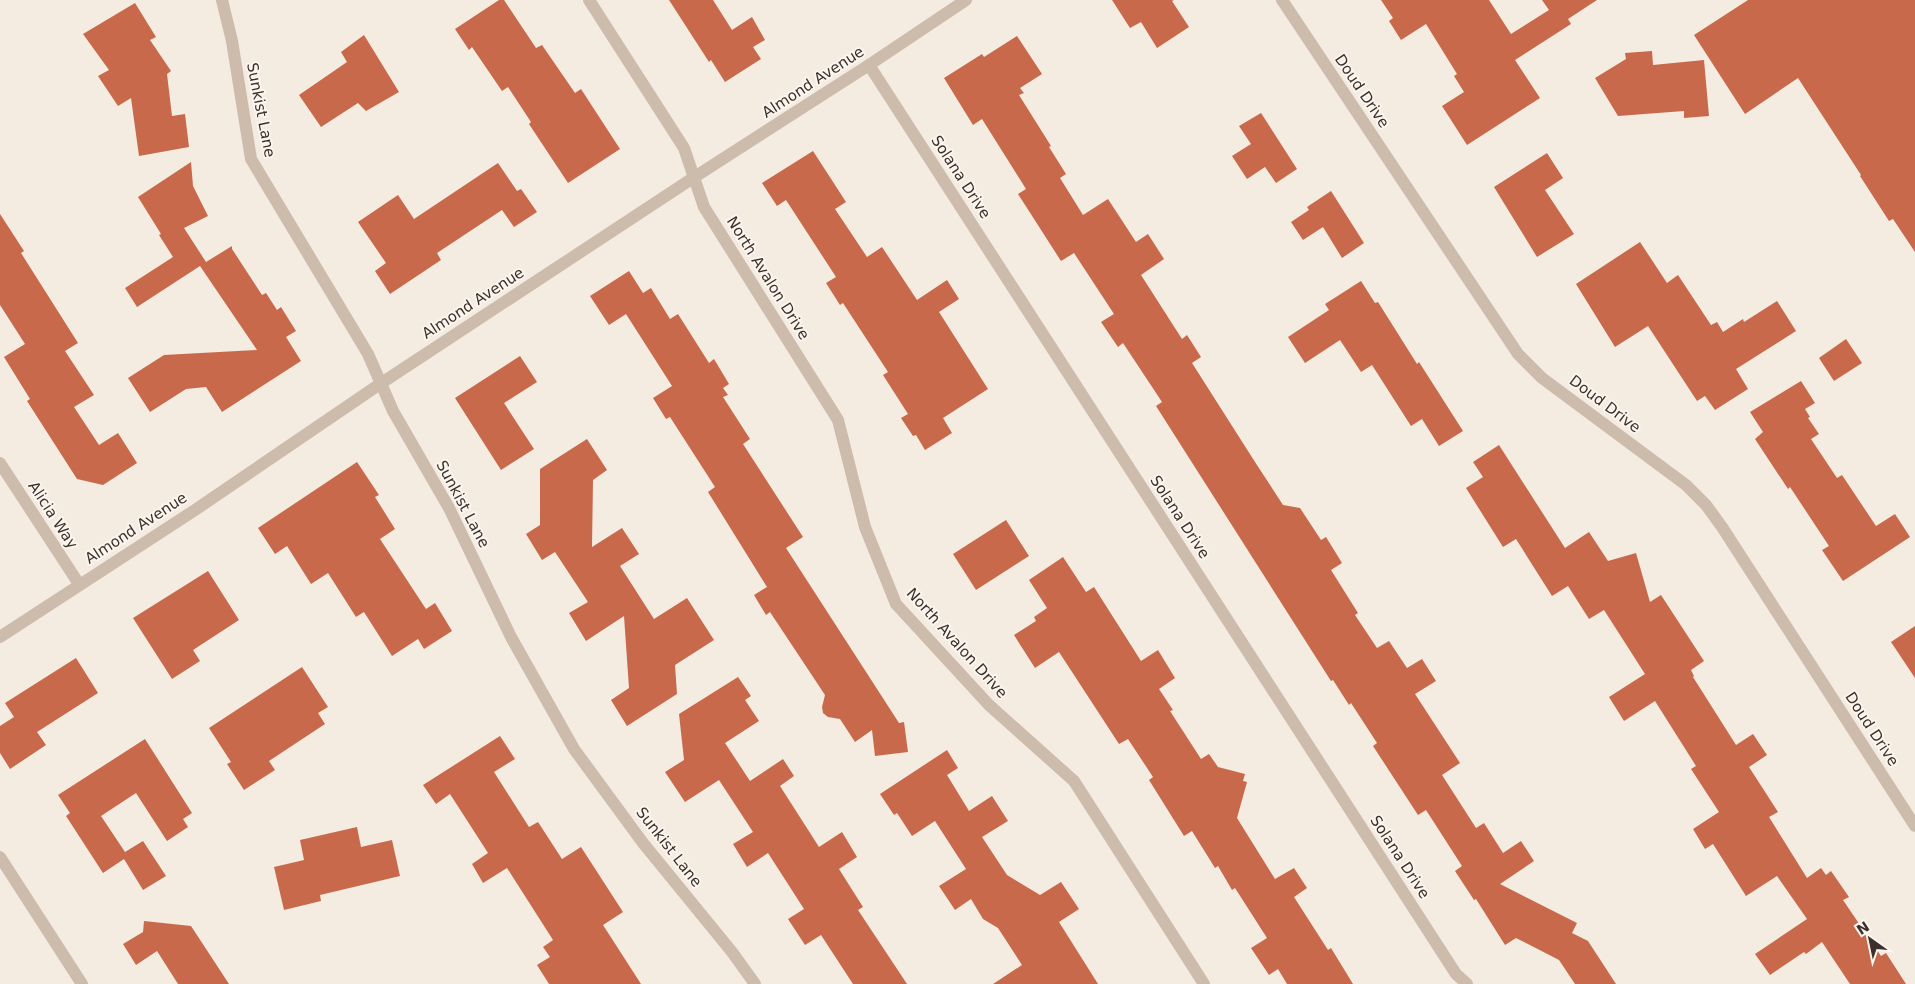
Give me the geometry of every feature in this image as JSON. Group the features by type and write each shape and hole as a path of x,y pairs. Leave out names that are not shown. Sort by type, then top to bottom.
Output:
{"street":[{"name":"Sunkist Lane","path":"222,0 232,42 251,159 368,354 393,411 449,508 511,637 574,749 643,843 732,952 755,984"},
{"name":"North Avalon Drive","path":"589,0 684,148 704,207 838,420 865,527 896,604 989,705 1074,781 1204,984"},
{"name":"Almond Avenue","path":"0,637 194,510 380,384 693,178 869,66 966,0"},
{"name":"Doud Drive","path":"1282,0 1518,354 1542,378 1686,485 1706,506 1722,527 1915,826"},
{"name":"Solana Drive","path":"869,66 1456,974 1467,984"},
{"name":"Alicia Way","path":"0,463 79,584"},
{"path":"0,858 82,984"}],"building":[{"path":"499,0 504,0 536,48 542,45 575,93 581,89 620,149 568,183 529,124 531,122 508,87 502,91 472,47 469,50 455,29"},
{"path":"669,0 713,0 732,30 752,17 765,40 753,47 761,59 725,82 711,60 709,62"},
{"path":"1112,0 1174,0 1172,1 1189,27 1157,48 1141,22 1130,28"},
{"path":"1381,0 1489,0 1511,34 1549,10 1542,0 1597,0 1568,19 1571,24 1515,60 1540,98 1467,145 1442,106 1464,92 1454,76 1457,74 1426,24 1401,40 1389,21 1393,18"},
{"path":"1748,0 1915,0 1915,252 1893,219 1889,221 1798,78 1745,114 1694,35"},
{"path":"135,3 156,37 150,40 171,71 167,74 172,116 185,114 189,147 139,156 131,98 118,106 98,76 109,70 83,34"},
{"path":"364,35 399,92 366,111 358,103 321,127 299,95 347,62 341,52"},
{"path":"1017,36 1042,74 1020,88 1024,93 1019,95 1066,174 1060,178 1083,215 1108,199 1136,242 1148,234 1164,259 1141,275 1182,339 1187,335 1201,357 1192,363 1255,462 1283,505 1300,508 1321,540 1326,537 1342,563 1331,570 1358,613 1355,615 1377,648 1389,641 1407,668 1422,659 1436,681 1415,694 1460,763 1442,775 1476,828 1484,823 1503,853 1521,841 1534,861 1500,884 1577,923 1572,933 1588,941 1616,984 1575,984 1559,960 1516,938 1505,945 1476,899 1474,900 1455,871 1462,866 1426,810 1418,815 1373,746 1377,743 1351,703 1349,705 1333,680 1331,681 1156,406 1162,402 1123,343 1118,347 1101,322 1114,314 1074,253 1061,261 1018,194 1026,189 982,119 973,125 944,78 982,54 984,57"},
{"path":"1652,51 1653,65 1704,60 1709,116 1684,118 1684,111 1618,116 1595,78 1626,59 1625,53"},
{"path":"1261,113 1297,169 1276,183 1265,167 1247,179 1232,156 1251,144 1239,126"},
{"path":"813,151 846,202 835,209 867,257 882,247 917,300 947,280 959,299 939,312 988,389 943,418 952,433 925,450 916,435 913,436 901,418 908,414 883,375 888,372 843,303 840,305 826,283 836,277 786,200 777,206 762,183"},
{"path":"1547,153 1563,178 1545,190 1574,234 1537,257 1494,187"},
{"path":"191,162 193,186 208,216 184,228 206,262 232,246 232,249 262,295 266,293 277,310 281,307 296,331 286,337 301,361 222,412 206,387 186,389 150,412 128,378 164,355 257,350 200,266 137,307 125,288 173,257 138,197"},
{"path":"498,163 517,191 521,189 537,212 514,227 502,210 437,253 441,260 390,294 375,271 386,263 358,222 398,195 414,219"},
{"path":"1331,191 1364,243 1342,258 1323,227 1303,240 1291,222 1309,210 1307,207"},
{"path":"0,214 24,251 21,253 78,343 65,351 94,395 74,407 99,445 118,433 137,463 103,485 77,479 27,401 30,399 4,357 25,344 0,305"},
{"path":"1640,242 1667,283 1678,275 1711,325 1717,322 1723,332 1743,319 1744,322 1777,301 1796,331 1736,369 1748,389 1715,410 1705,396 1697,401 1648,326 1615,347 1576,284"},
{"path":"629,271 643,293 651,288 670,319 678,314 709,363 714,359 729,384 723,388 728,395 723,397 750,439 743,444 803,537 786,548 899,723 904,722 908,752 875,756 872,730 855,742 840,719 828,717 823,713 822,707 825,695 770,612 766,615 754,595 767,587 708,492 715,487 670,417 666,419 653,398 672,386 626,314 609,325 590,296"},
{"path":"1361,281 1375,303 1378,302 1417,364 1419,362 1463,431 1439,446 1422,419 1411,426 1372,365 1361,372 1340,340 1305,363 1288,337 1329,310 1325,304"},
{"path":"1846,339 1862,363 1834,381 1819,358"},
{"path":"520,356 537,382 504,403 534,449 501,470 455,398"},
{"path":"1801,381 1815,403 1805,409 1810,417 1808,418 1819,434 1811,439 1837,478 1842,475 1876,526 1895,514 1910,537 1843,581 1822,550 1829,546 1755,439 1763,432 1750,412"},
{"path":"587,439 607,470 593,480 592,547 622,528 639,554 620,566 654,619 687,598 714,640 675,665 677,694 627,726 611,700 629,688 624,616 586,641 569,613 588,602 555,552 542,560 526,534 540,525 540,469"},
{"path":"1499,445 1565,548 1589,532 1608,561 1636,553 1650,602 1661,595 1704,661 1691,670 1693,677 1736,745 1753,734 1767,755 1749,767 1778,812 1769,817 1807,878 1821,868 1826,875 1831,871 1849,897 1843,900 1881,956 1886,953 1906,984 1850,984 1822,942 1806,954 1804,952 1770,975 1755,954 1807,919 1777,876 1746,896 1713,844 1705,849 1693,829 1719,812 1691,769 1696,766 1655,701 1624,721 1609,697 1645,674 1604,610 1589,619 1568,586 1552,596 1516,539 1503,547 1466,488 1483,477 1473,462"},
{"path":"357,462 379,495 375,497 395,529 380,539 426,609 435,603 452,631 424,649 418,639 392,656 364,612 356,617 328,573 311,584 287,546 275,554 258,528"},
{"path":"1006,520 1029,556 976,590 953,554"},
{"path":"1063,557 1086,592 1094,587 1141,661 1158,650 1175,678 1159,689 1173,710 1170,711 1201,759 1209,754 1218,767 1245,774 1243,781 1247,782 1237,818 1275,879 1294,868 1307,888 1294,897 1328,950 1331,948 1353,984 1287,984 1278,969 1269,975 1251,948 1267,938 1235,888 1232,890 1218,866 1215,868 1192,831 1184,836 1149,780 1153,777 1128,739 1119,744 1059,652 1035,668 1014,635 1036,621 1034,617 1047,608 1029,580"},
{"path":"208,571 239,620 193,650 200,661 172,679 133,618"},
{"path":"1915,626 1915,678 1891,642"},
{"path":"76,658 98,693 37,732 46,745 10,769 0,753 0,726 14,717 5,703"},
{"path":"302,667 328,707 318,713 325,724 269,761 275,770 244,790 227,764 231,762 209,728"},
{"path":"738,677 751,696 745,700 759,721 725,743 750,781 783,759 794,776 780,786 819,847 842,832 857,857 839,869 863,907 858,910 907,984 853,984 821,935 805,945 788,919 804,909 768,853 747,867 733,844 753,832 719,780 685,802 665,772 684,760 679,714"},
{"path":"500,736 515,759 494,772 529,827 538,822 562,859 581,847 623,912 603,925 641,984 549,984 537,965 550,957 543,947 553,940 507,868 483,883 472,864 488,853 450,794 436,804 423,785"},
{"path":"145,739 192,813 183,819 188,827 167,841 136,793 101,816 125,852 143,841 166,876 143,890 124,859 103,873 66,816 70,813 58,795"},
{"path":"947,750 958,768 947,775 969,811 992,796 1008,821 982,837 1007,875 1040,895 1061,882 1079,909 1059,922 1098,984 993,984 1022,965 998,928 983,919 971,899 955,910 939,886 966,869 935,821 912,836 897,813 894,815 880,794"},
{"path":"357,827 361,847 392,840 400,876 320,895 321,901 284,910 274,867 304,860 300,840"},
{"path":"144,921 191,926 229,984 178,984 157,951 136,965 123,944 143,932"}]}
